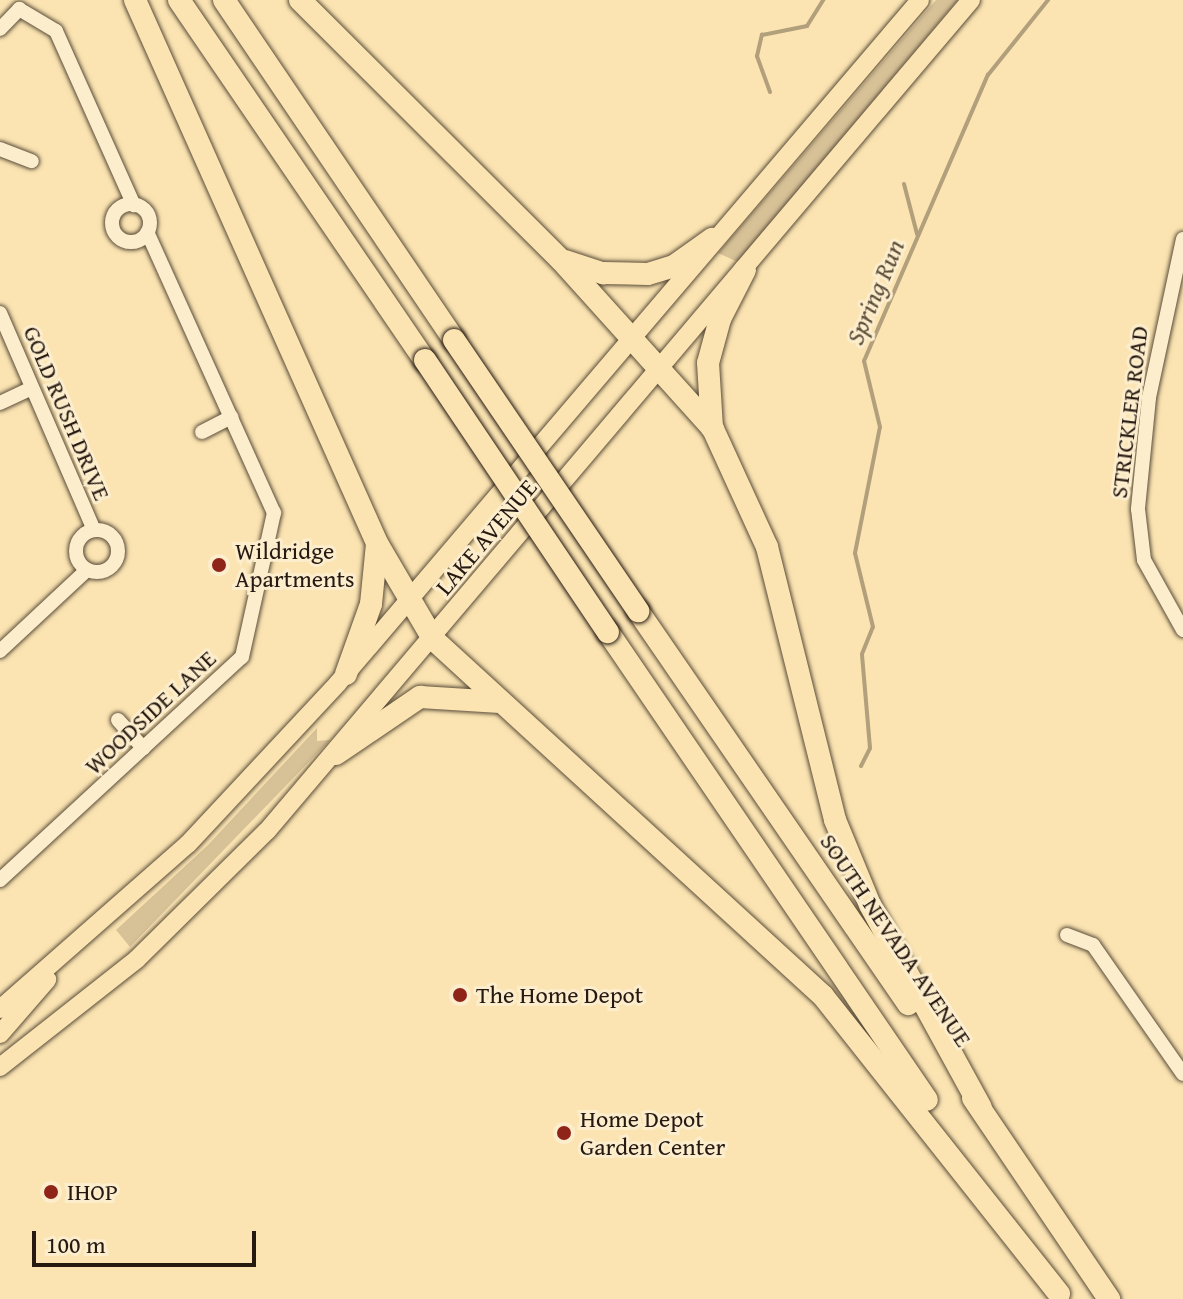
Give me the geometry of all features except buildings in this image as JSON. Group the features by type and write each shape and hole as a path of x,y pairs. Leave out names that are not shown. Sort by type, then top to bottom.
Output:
{"highway":[{"path":"135,0 377,543 433,639 823,996 1061,1297"},
{"path":"179,0 1061,1297"},
{"name":"SOUTH NEVADA AVENUE","path":"224,0 1109,1299"},
{"path":"300,0 561,260 634,336 713,429 767,547 835,820 870,905 981,1108"},
{"path":"561,260 603,273 648,274 674,266 712,239"},
{"path":"713,429 708,363 720,319 745,270"},
{"path":"346,674 371,604 377,543"},
{"path":"336,754 420,697 500,702"}],"main road":[{"name":"LAKE AVENUE","path":"0,1009 188,844 346,674 634,336 712,239 920,0"},
{"name":"LAKE AVENUE","path":"0,1067 137,959 336,754 971,0"},
{"path":"0,1034 71,949"}],"street":[{"path":"0,29 19,9 56,31 134,205 146,213 147,232 132,242 114,232 117,211 134,205"},
{"path":"0,149 32,161"},
{"name":"WOODSIDE LANE","path":"0,880 242,657 274,513 147,232"},
{"name":"STRICKLER ROAD","path":"1183,239 1149,398 1138,509 1144,560 1183,630"},
{"name":"GOLD RUSH DRIVE","path":"0,313 94,530"},
{"path":"0,403 32,388"},
{"path":"202,432 231,417"},
{"path":"0,651 87,570 109,569 119,553 111,535 94,530 77,545 77,559 87,570"},
{"path":"118,720 143,748"},
{"path":"1067,935 1093,945 1183,1074"}],"shaded area":[{"path":"936,0 958,0 738,262 718,253"},
{"path":"317,728 317,741 330,740 130,947 116,930 208,845"}],"waterway":[{"path":"770,92 757,56 762,35 807,26 823,0"},
{"name":"Spring Run","path":"861,766 870,748 862,654 873,627 855,553 880,427 864,361 988,75 1048,0"},
{"path":"904,184 917,234"}],"place":[{"name":"Wildridge Apartments","path":"219,565"},
{"name":"The Home Depot","path":"460,995"},
{"name":"Home Depot Garden Center","path":"564,1133"},
{"name":"IHOP","path":"51,1192"}]}
